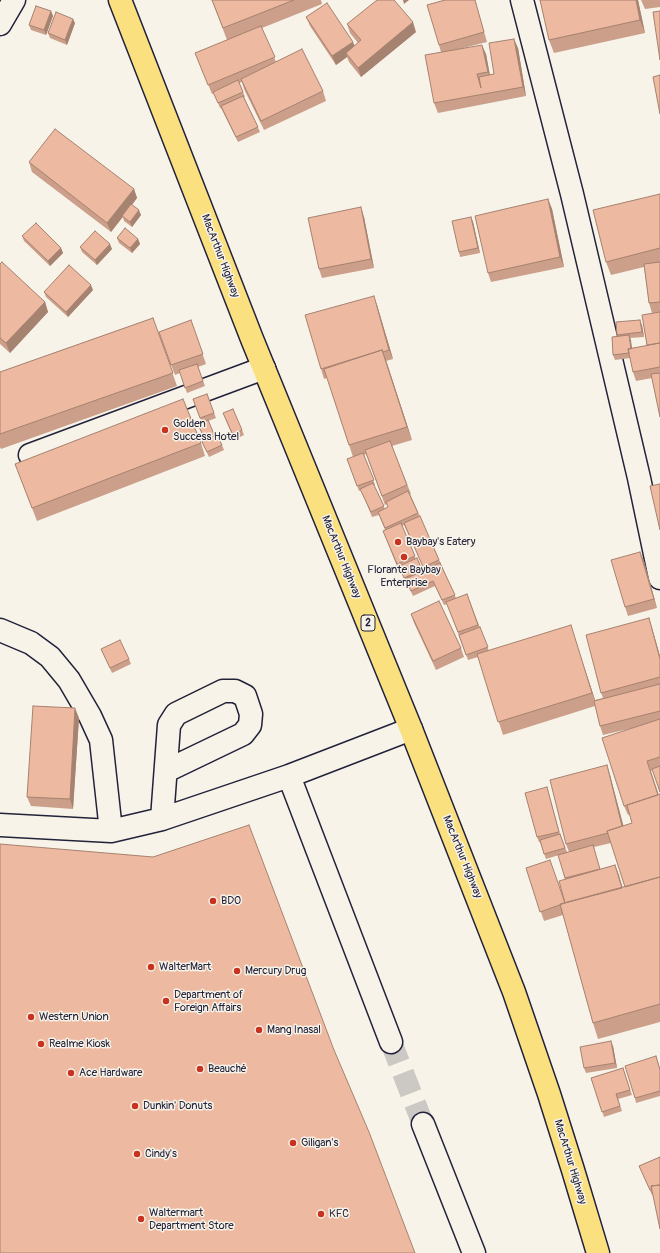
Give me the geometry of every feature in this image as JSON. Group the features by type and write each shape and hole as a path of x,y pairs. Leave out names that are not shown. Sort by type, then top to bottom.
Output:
{"highway":[{"name":"MacArthur Highway","path":"120,0 264,368 410,729 514,992 552,1102 598,1253"}],"street":[{"path":"0,24 14,0"},
{"path":"522,0 572,194 660,578"},
{"path":"30,455 264,368"},
{"path":"0,630 31,643 50,658 69,680 90,716 101,740 111,831"},
{"path":"0,824 111,831 162,819 289,776 410,729"},
{"path":"162,819 166,771"},
{"path":"289,776 391,1042"},
{"path":"423,1124 474,1253"}],"building":[{"path":"212,0 294,0 223,28"},
{"path":"377,0 394,0 413,22 358,68 346,53 361,40 347,24"},
{"path":"445,0 475,0 484,32 439,45 427,5"},
{"path":"540,0 636,0 640,20 549,40"},
{"path":"327,3 353,42 332,56 306,17"},
{"path":"36,6 51,11 44,30 29,25"},
{"path":"660,11 660,60 653,12"},
{"path":"56,12 73,19 65,40 48,33"},
{"path":"261,26 275,57 208,85 195,53"},
{"path":"514,39 523,87 434,103 425,55 482,45 488,72 477,74 481,88 479,77 494,74 489,43"},
{"path":"302,49 323,91 261,121 241,79"},
{"path":"660,75 660,114 653,77"},
{"path":"238,80 243,92 218,103 213,92"},
{"path":"243,96 258,127 236,137 221,106"},
{"path":"55,129 134,189 107,223 29,162"},
{"path":"660,194 660,248 606,262 593,210"},
{"path":"548,199 560,257 488,273 475,216"},
{"path":"131,204 139,210 130,222 122,216"},
{"path":"361,207 371,259 319,269 308,218"},
{"path":"471,217 478,248 459,252 452,221"},
{"path":"36,223 61,248 48,261 22,236"},
{"path":"125,228 138,239 130,248 117,238"},
{"path":"95,231 110,244 95,260 80,247"},
{"path":"2,262 45,302 6,343 0,338 0,264"},
{"path":"660,262 660,302 649,303 644,264"},
{"path":"69,265 91,285 66,312 44,292"},
{"path":"374,296 389,350 383,352 382,350 321,369 305,315"},
{"path":"660,312 660,343 647,345 642,315"},
{"path":"153,318 173,373 0,434 0,372"},
{"path":"191,320 203,354 171,365 159,332"},
{"path":"640,320 642,332 617,335 616,322"},
{"path":"629,335 631,349 628,349 629,353 613,355 612,337"},
{"path":"660,343 660,367 633,372 628,349"},
{"path":"382,350 407,427 349,445 324,369"},
{"path":"197,364 203,381 185,388 179,370"},
{"path":"660,373 660,417 651,374"},
{"path":"207,394 214,413 200,418 193,399"},
{"path":"183,399 201,443 32,508 15,464"},
{"path":"233,409 242,430 233,435 223,413"},
{"path":"208,420 214,434 205,439 198,425"},
{"path":"217,435 222,445 207,452 202,442"},
{"path":"390,441 407,485 382,496 365,450"},
{"path":"363,453 374,480 357,486 347,459"},
{"path":"373,483 384,506 371,512 360,489"},
{"path":"660,484 660,530 650,486"},
{"path":"408,491 418,513 385,528 378,512 388,507 386,502"},
{"path":"420,516 439,560 423,567 404,523"},
{"path":"401,523 415,556 397,564 383,531"},
{"path":"640,552 654,599 625,607 611,560"},
{"path":"417,558 422,570 404,578 399,566"},
{"path":"440,563 455,595 442,600 433,581 411,591 405,579"},
{"path":"467,594 478,625 458,632 446,602"},
{"path":"439,601 461,648 433,661 411,614"},
{"path":"649,618 660,659 660,677 601,693 586,635"},
{"path":"571,625 592,693 498,722 477,654"},
{"path":"480,627 488,647 466,655 459,635"},
{"path":"120,640 129,659 110,668 101,649"},
{"path":"660,684 660,711 600,726 594,701"},
{"path":"33,706 75,708 70,799 27,797"},
{"path":"660,719 660,757 647,761 658,795 624,806 602,738"},
{"path":"607,765 622,826 607,831 608,833 566,844 550,780"},
{"path":"660,766 660,792 652,769"},
{"path":"547,787 559,832 537,837 525,793"},
{"path":"660,794 660,877 625,887 607,831 632,823 627,805"},
{"name":"WalterMart","path":"249,825 334,1050 369,1132 415,1253 0,1253 0,844 153,857"},
{"path":"560,834 565,848 544,854 540,840"},
{"path":"593,845 600,869 565,878 558,855"},
{"path":"550,860 565,903 540,912 526,868"},
{"path":"615,865 622,888 565,903 559,881"},
{"path":"660,877 660,1004 593,1023 560,904"},
{"path":"611,1041 615,1063 584,1068 580,1047"},
{"path":"656,1056 660,1070 660,1091 635,1098 625,1066"},
{"path":"623,1068 630,1090 616,1094 620,1106 602,1112 591,1078"},
{"path":"660,1157 660,1185 651,1186 652,1189 650,1190 639,1166"},
{"path":"660,1185 660,1229 651,1186"}],"tunnel":[{"path":"391,1042 423,1124"}],"place":[{"name":"Golden Success Hotel","path":"165,430"},
{"name":"Baybay's Eatery","path":"398,542"},
{"name":"Florante Baybay Enterprise","path":"404,557"},
{"name":"BDO","path":"213,901"},
{"name":"WalterMart","path":"151,967"},
{"name":"Mercury Drug","path":"237,971"},
{"name":"Department of Foreign Affairs","path":"166,1001"},
{"name":"Western Union","path":"31,1017"},
{"name":"Mang Inasal","path":"259,1030"},
{"name":"Realme Kiosk","path":"41,1044"},
{"name":"Beauché","path":"200,1069"},
{"name":"Ace Hardware","path":"71,1073"},
{"name":"Dunkin' Donuts","path":"135,1106"},
{"name":"Giligan's","path":"293,1143"},
{"name":"Cindy's","path":"137,1154"},
{"name":"KFC","path":"321,1214"},
{"name":"Waltermart Department Store","path":"141,1219"}]}
